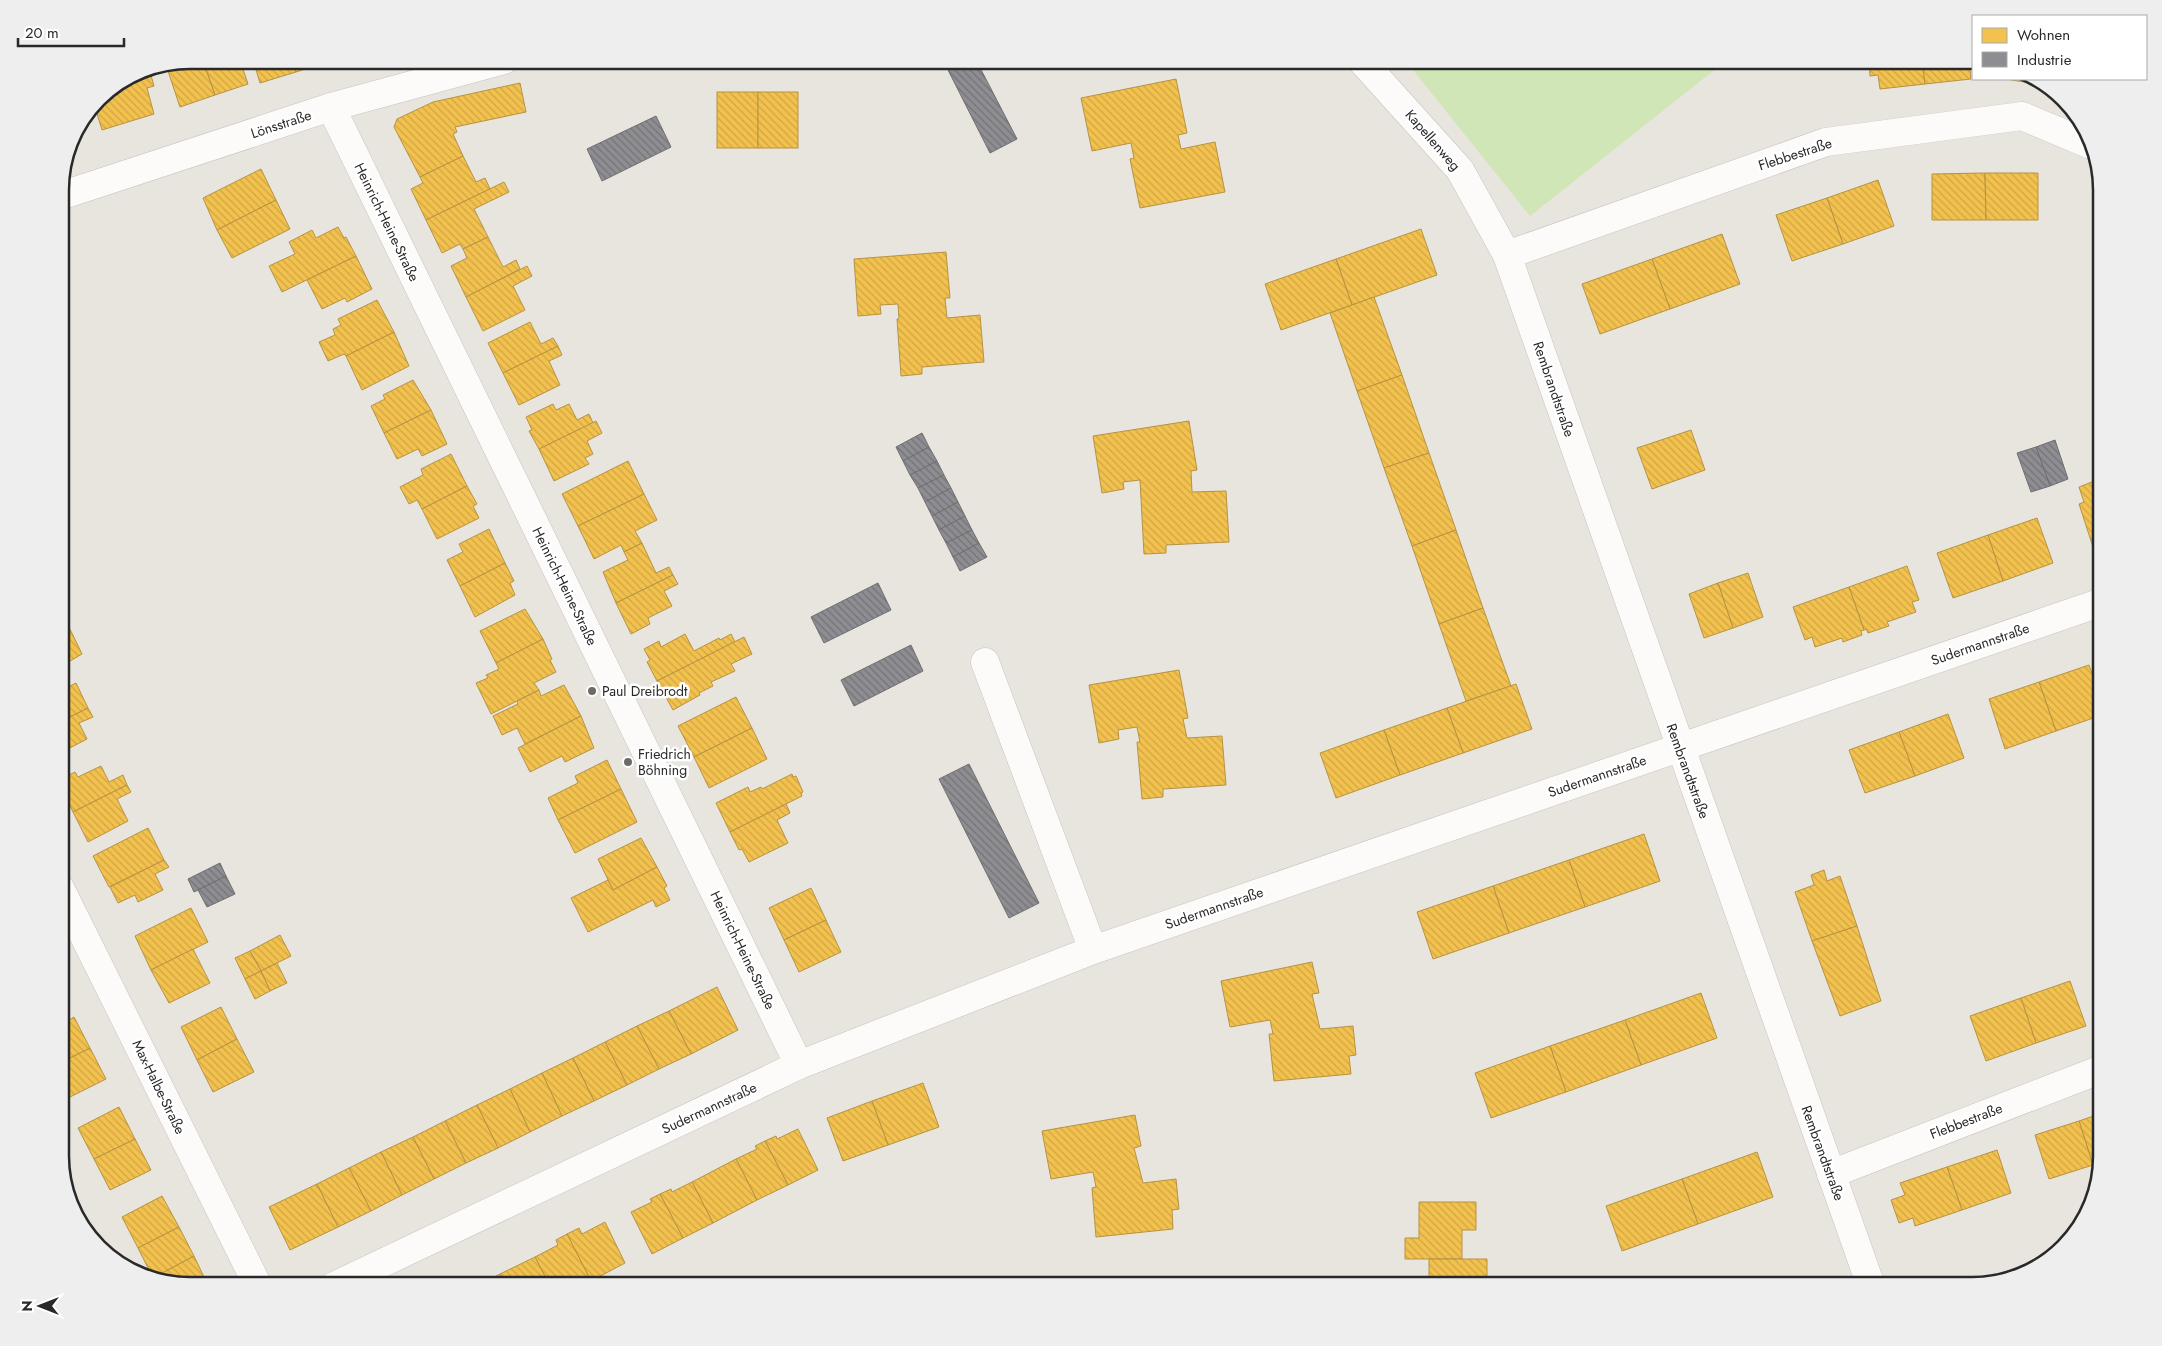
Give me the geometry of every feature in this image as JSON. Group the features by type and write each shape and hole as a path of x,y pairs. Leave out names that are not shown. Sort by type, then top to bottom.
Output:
{"street":[{"name":"Lönsstraße","path":"69,193 331,107 471,69"},
{"name":"Kapellenweg","path":"1369,69 1460,170 1507,256"},
{"name":"Heinrich-Heine-Straße","path":"331,107 799,1065"},
{"name":"Flebbestraße","path":"1507,256 1826,142 2022,116 2083,142"},
{"name":"Rembrandtstraße","path":"1507,256 1868,1277"},
{"name":"Sudermannstraße","path":"353,1277 799,1065 1093,950 2093,605"},
{"path":"985,662 1093,950"},
{"name":"Max-Halbe-Straße","path":"69,906 254,1277"},
{"name":"Flebbestraße","path":"1831,1174 2093,1072"}],"green space":[{"path":"1412,69 1716,69 1530,216"}],"building: Wohnen":[{"path":"206,69 215,95 180,107 168,71"},
{"path":"206,69 243,69 248,84 215,95"},
{"path":"256,69 295,69 296,72 260,83"},
{"path":"295,69 306,69 296,72"},
{"path":"1870,69 1923,69 1925,84 1880,89 1878,75 1870,76"},
{"path":"1923,69 1970,69 1971,79 1925,84"},
{"path":"151,75 154,86 147,88 154,114 102,130 97,113 104,104 122,89"},
{"path":"1176,79 1187,133 1178,135 1181,149 1215,142 1225,192 1140,208 1130,159 1134,158 1131,143 1092,151 1081,98"},
{"path":"520,83 526,112 455,127 457,132 453,134 463,156 420,177 394,127 397,119 433,102"},
{"path":"717,92 758,92 758,148 717,148"},
{"path":"758,92 798,92 798,148 758,148"},
{"path":"463,156 476,182 485,178 490,189 426,220 411,189 423,183 420,177"},
{"path":"261,169 276,200 217,230 203,198"},
{"path":"1985,173 1986,220 1932,220 1932,174"},
{"path":"1985,173 2038,173 2038,220 1986,220"},
{"path":"1878,180 1894,226 1843,244 1827,198"},
{"path":"504,182 509,192 474,209 488,237 463,249 460,244 442,253 426,220"},
{"path":"1827,198 1843,244 1792,261 1776,215"},
{"path":"276,200 290,229 232,258 217,230"},
{"path":"338,227 344,238 346,237 356,256 282,292 269,266 295,254 289,242 312,230 316,238"},
{"path":"1421,229 1437,275 1352,305 1336,259"},
{"path":"1722,234 1740,284 1670,309 1652,259"},
{"path":"488,237 503,267 516,260 520,269 466,297 451,266 467,258 463,249"},
{"path":"946,252 950,298 945,298 947,318 980,315 984,362 922,367 922,374 901,376 897,319 899,319 898,304 880,305 881,314 858,316 854,259"},
{"path":"356,256 372,289 347,302 345,298 322,309 307,280"},
{"path":"1336,259 1352,305 1281,330 1265,284"},
{"path":"1652,259 1670,309 1600,334 1582,284"},
{"path":"527,266 532,276 513,286 525,310 483,331 466,297"},
{"path":"1374,297 1402,375 1357,391 1330,313"},
{"path":"377,300 394,332 346,356 344,354 328,361 319,342 335,335 333,329 341,325 338,319"},
{"path":"530,322 541,344 553,338 558,346 503,373 488,343"},
{"path":"394,332 409,366 362,390 346,356"},
{"path":"558,346 562,355 549,361 560,385 519,405 503,373"},
{"path":"1402,375 1429,453 1384,468 1357,391"},
{"path":"413,380 431,410 384,433 371,406 385,399 383,395"},
{"path":"553,404 556,410 569,404 577,420 589,414 593,423 539,449 529,431 532,430 526,417"},
{"path":"431,410 447,444 422,456 418,449 397,459 384,433"},
{"path":"596,421 602,433 587,441 593,454 585,458 589,464 554,481 539,449"},
{"path":"1189,421 1197,470 1191,471 1192,492 1226,491 1229,542 1166,545 1166,553 1144,554 1140,480 1123,482 1124,489 1102,493 1093,436"},
{"path":"1691,430 1705,470 1652,489 1637,448"},
{"path":"1429,453 1456,530 1412,546 1384,468"},
{"path":"451,454 467,486 422,509 417,500 409,504 400,487 423,475 421,469"},
{"path":"628,461 644,494 578,526 562,494"},
{"path":"2093,482 2093,547 2079,504 2084,502 2079,487"},
{"path":"467,486 477,504 473,506 479,518 437,539 422,509"},
{"path":"644,494 657,520 635,531 642,543 624,552 621,545 594,559 578,526"},
{"path":"2037,518 2053,563 2003,581 1988,535"},
{"path":"489,529 505,563 460,586 447,560 463,552 459,544"},
{"path":"1456,530 1483,608 1439,624 1412,546"},
{"path":"1988,535 2003,581 1953,598 1937,553"},
{"path":"642,543 656,573 669,567 673,575 616,603 603,572 628,560 624,552"},
{"path":"505,563 514,581 510,583 515,595 475,617 460,586"},
{"path":"1907,566 1919,600 1912,602 1916,612 1887,622 1889,626 1868,633 1866,629 1864,630 1849,587"},
{"path":"1748,573 1763,617 1733,628 1718,583"},
{"path":"673,575 678,584 664,591 672,606 648,618 650,624 631,634 616,603"},
{"path":"1718,583 1733,628 1704,638 1689,594"},
{"path":"1849,587 1864,630 1861,631 1862,635 1843,642 1842,638 1815,647 1812,637 1805,640 1793,607"},
{"path":"1483,608 1511,686 1466,701 1439,624"},
{"path":"525,609 543,639 496,663 480,631"},
{"path":"69,627 82,654 69,662"},
{"path":"685,634 694,651 731,634 735,642 657,681 647,662 650,660 644,649 659,641 661,647"},
{"path":"744,637 752,654 731,664 735,671 711,682 713,686 673,710 657,681"},
{"path":"543,639 556,672 534,683 539,690 491,714 476,683 488,678 486,675 499,669 496,663"},
{"path":"2089,665 2093,676 2093,718 2056,731 2039,682"},
{"path":"1179,670 1188,718 1183,719 1187,738 1222,736 1226,785 1163,789 1163,797 1142,799 1137,742 1140,742 1137,727 1118,730 1119,739 1099,743 1089,685"},
{"path":"2039,682 2056,731 2005,749 1989,699"},
{"path":"76,683 88,708 69,718 69,686"},
{"path":"1516,684 1532,729 1463,753 1447,708"},
{"path":"564,685 581,716 525,744 517,728 502,735 493,716 518,704 517,701 539,690 541,696"},
{"path":"736,697 752,728 694,757 678,726"},
{"path":"88,708 93,717 79,723 87,739 69,748 69,718"},
{"path":"1447,708 1463,753 1400,775 1384,730"},
{"path":"1948,714 1964,758 1915,776 1899,732"},
{"path":"581,716 594,748 565,762 562,756 530,772 518,748"},
{"path":"752,728 767,759 709,788 694,757"},
{"path":"1384,730 1400,775 1336,798 1320,753"},
{"path":"1899,732 1915,776 1865,793 1849,750"},
{"path":"607,760 621,789 558,820 548,798 578,783 575,776"},
{"path":"101,766 109,782 123,775 127,785 73,812 69,804 69,775 75,772 78,777"},
{"path":"792,774 793,777 796,776 803,792 801,793 802,796 730,832 716,803 748,787 750,792 761,787 762,789"},
{"path":"127,785 131,792 117,799 128,821 88,842 73,812"},
{"path":"621,789 637,822 575,853 558,820"},
{"path":"786,804 790,813 777,820 788,843 749,862 742,849 739,850 730,832"},
{"path":"148,828 164,860 109,887 93,856"},
{"path":"1644,834 1660,881 1585,907 1569,860"},
{"path":"641,838 657,867 613,890 598,859"},
{"path":"164,860 169,867 155,874 163,890 138,902 135,895 118,903 110,887"},
{"path":"1569,860 1585,907 1509,933 1493,886"},
{"path":"657,867 667,886 664,888 670,900 656,907 653,900 588,932 571,898 608,880 613,890"},
{"path":"1824,870 1827,881 1840,876 1857,926 1812,941 1795,892 1814,885 1811,875"},
{"path":"1493,886 1509,933 1433,959 1417,912"},
{"path":"811,888 826,920 784,940 769,908"},
{"path":"191,908 208,942 151,970 135,936"},
{"path":"826,920 841,952 799,972 784,940"},
{"path":"1857,926 1881,1001 1840,1016 1812,941"},
{"path":"280,935 291,956 261,971 250,951"},
{"path":"193,949 210,983 169,1003 151,970"},
{"path":"250,951 261,971 245,979 235,958"},
{"path":"1312,962 1319,993 1312,994 1320,1029 1353,1026 1356,1055 1349,1056 1351,1074 1274,1081 1269,1034 1273,1034 1270,1020 1230,1027 1221,981"},
{"path":"277,963 287,983 270,991 261,971"},
{"path":"261,971 270,991 255,999 245,979"},
{"path":"2070,981 2086,1026 2036,1043 2021,998"},
{"path":"717,987 738,1030 691,1054 669,1011"},
{"path":"1701,993 1717,1038 1641,1065 1625,1020"},
{"path":"2021,998 2036,1043 1986,1061 1970,1016"},
{"path":"221,1007 237,1039 197,1060 181,1027"},
{"path":"669,1011 691,1054 659,1069 637,1026"},
{"path":"74,1017 90,1048 69,1058 69,1020"},
{"path":"1625,1020 1641,1065 1566,1092 1550,1046"},
{"path":"637,1026 659,1069 627,1085 605,1042"},
{"path":"237,1039 254,1072 213,1092 197,1060"},
{"path":"605,1042 627,1085 594,1101 573,1058"},
{"path":"1550,1046 1566,1092 1491,1118 1475,1073"},
{"path":"90,1048 106,1079 69,1098 69,1058"},
{"path":"573,1058 594,1101 562,1116 542,1073"},
{"path":"542,1073 562,1116 530,1132 510,1089"},
{"path":"923,1083 939,1127 888,1145 872,1101"},
{"path":"510,1089 530,1132 498,1148 477,1105"},
{"path":"872,1101 888,1145 843,1161 827,1118"},
{"path":"477,1105 498,1148 466,1163 445,1121"},
{"path":"119,1107 135,1139 94,1159 78,1128"},
{"path":"1135,1115 1141,1146 1134,1148 1143,1183 1176,1179 1179,1209 1172,1210 1173,1229 1096,1237 1092,1188 1096,1187 1093,1172 1051,1179 1042,1131"},
{"path":"2093,1116 2093,1164 2079,1121"},
{"path":"445,1121 466,1163 434,1179 413,1137"},
{"path":"2079,1121 2092,1165 2049,1179 2035,1135"},
{"path":"798,1129 818,1170 788,1185 765,1141 776,1136 777,1139"},
{"path":"413,1137 434,1179 402,1195 381,1152"},
{"path":"135,1139 151,1170 110,1190 94,1159"},
{"path":"765,1141 788,1185 757,1200 736,1159 757,1149 755,1146"},
{"path":"1997,1150 2011,1193 1962,1210 1947,1167"},
{"path":"381,1152 402,1195 371,1211 349,1168"},
{"path":"1757,1152 1773,1197 1698,1224 1682,1179"},
{"path":"736,1159 757,1200 713,1223 692,1182"},
{"path":"1947,1167 1962,1210 1915,1226 1913,1218 1899,1223 1891,1200 1905,1195 1900,1183"},
{"path":"349,1168 371,1211 338,1227 317,1184"},
{"path":"1682,1179 1698,1224 1622,1251 1606,1206"},
{"path":"692,1182 713,1223 683,1238 660,1194 671,1189 672,1192"},
{"path":"317,1184 338,1227 290,1250 269,1207"},
{"path":"660,1194 683,1238 652,1254 631,1212 652,1202 650,1199"},
{"path":"162,1196 179,1227 138,1248 122,1217"},
{"path":"1419,1202 1476,1202 1476,1230 1462,1230 1462,1259 1405,1259 1405,1238 1419,1238"},
{"path":"605,1222 625,1263 599,1277 589,1277 567,1234 579,1228 582,1234"},
{"path":"179,1227 194,1256 161,1274 149,1270 138,1248"},
{"path":"567,1234 589,1277 545,1277 535,1257 558,1245 556,1240"},
{"path":"194,1256 204,1277 174,1276 161,1274"},
{"path":"535,1257 545,1277 502,1277 500,1274"},
{"path":"1429,1259 1487,1259 1487,1277 1429,1277"}],"building: Industrie":[{"path":"948,69 981,69 1017,139 990,153"},
{"path":"656,116 671,147 602,181 587,149"},
{"path":"922,433 929,447 903,461 896,447"},
{"path":"2055,440 2068,479 2050,486 2036,447"},
{"path":"929,447 937,461 910,475 903,461"},
{"path":"2036,447 2050,486 2031,492 2017,453"},
{"path":"937,461 944,475 918,488 910,475"},
{"path":"944,475 951,488 925,502 918,488"},
{"path":"951,488 958,502 932,516 925,502"},
{"path":"958,502 965,516 939,530 932,516"},
{"path":"965,516 972,530 946,543 939,530"},
{"path":"972,530 979,543 953,557 946,543"},
{"path":"979,543 987,557 960,571 953,557"},
{"path":"878,583 891,610 824,643 811,617"},
{"path":"911,645 923,671 854,706 841,680"},
{"path":"969,764 1039,903 1009,918 939,779"},
{"path":"220,863 226,876 194,892 188,879"},
{"path":"226,876 235,894 207,907 198,890"}],"place":[{"name":"Paul Dreibrodt","path":"592,691"},
{"name":"Friedrich Böhning","path":"628,762"}]}
